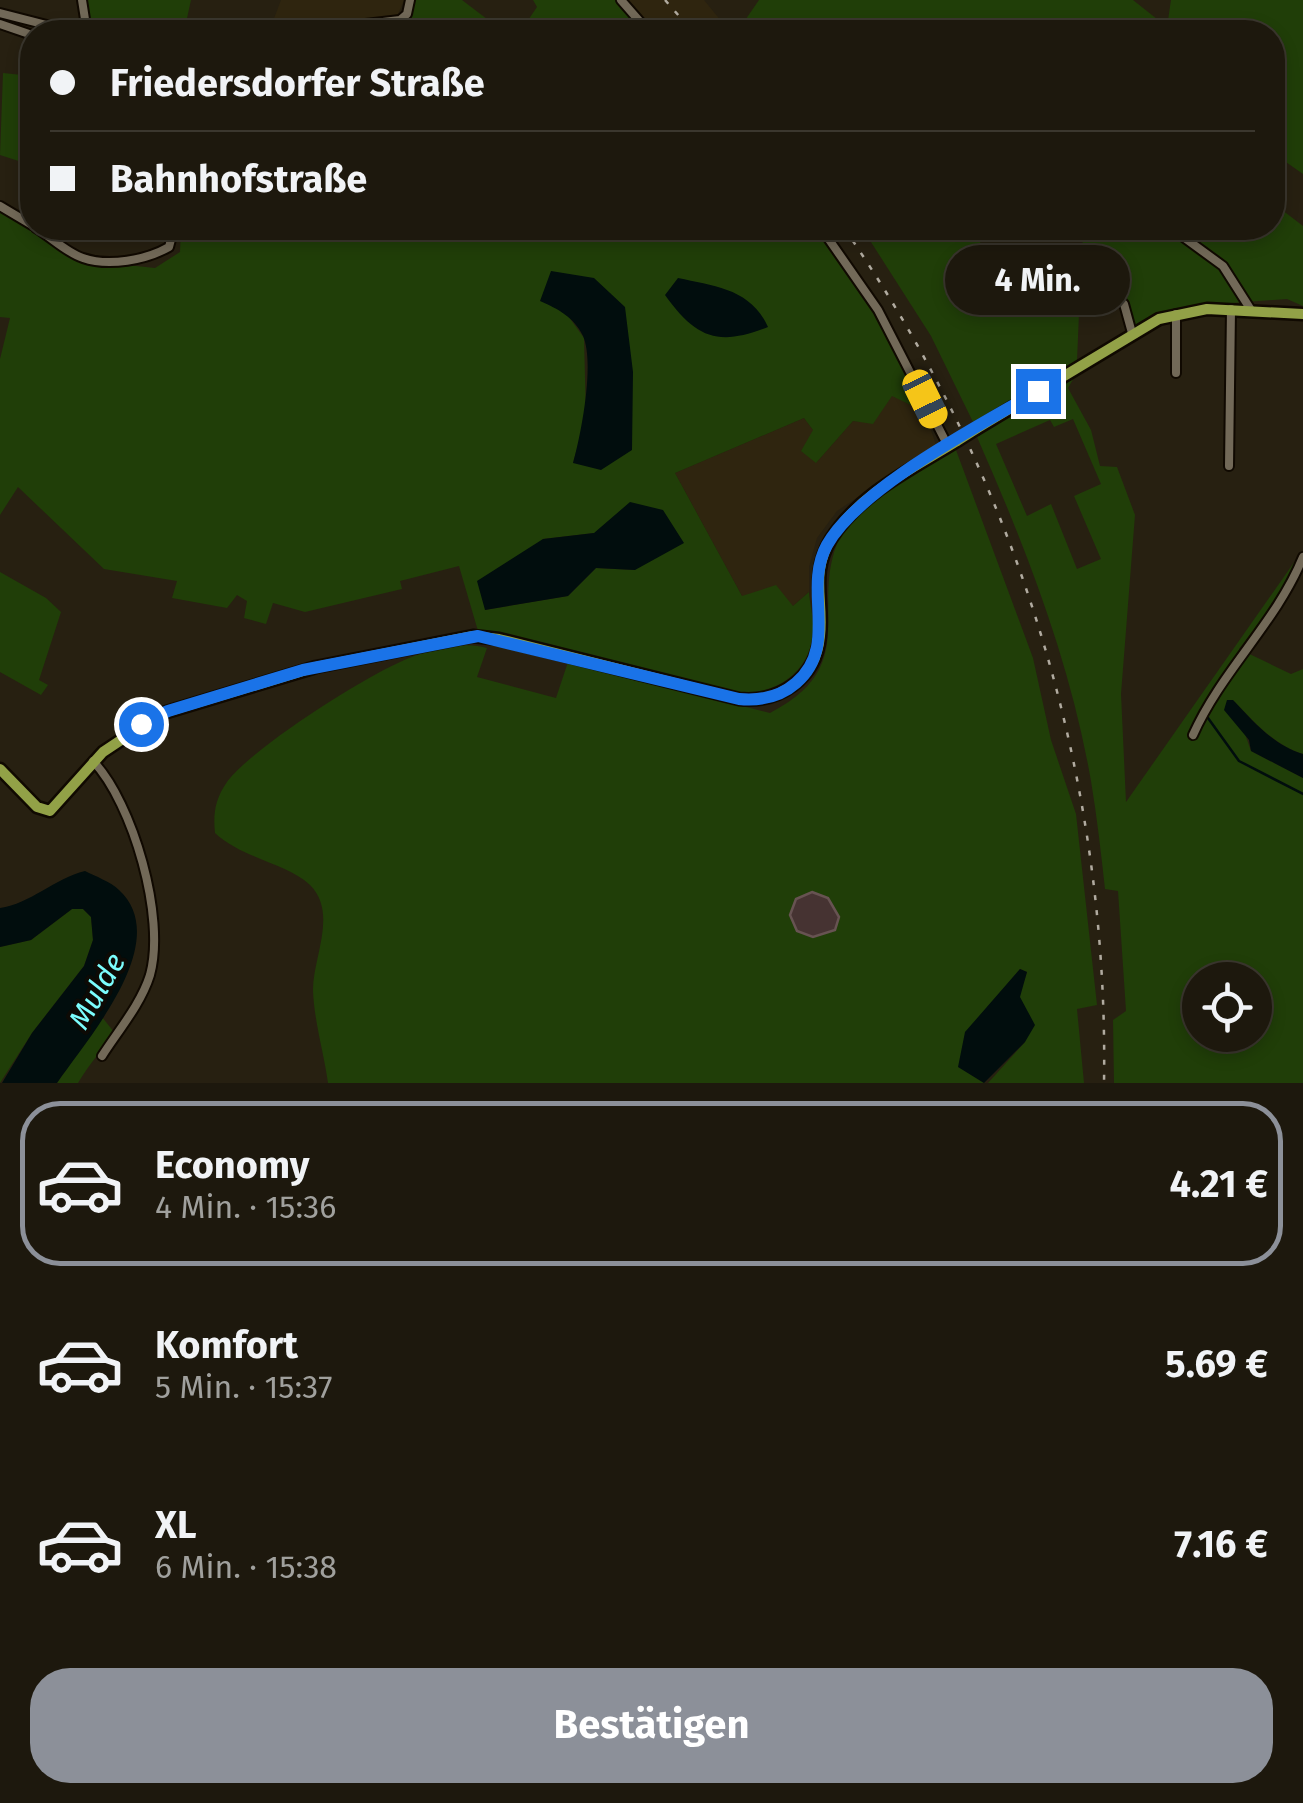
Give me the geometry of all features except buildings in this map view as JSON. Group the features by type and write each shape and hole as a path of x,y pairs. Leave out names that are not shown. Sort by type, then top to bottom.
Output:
{"main road":[{"path":"0,769 46,811 56,808 94,761 134,728 168,711 303,670 484,636 739,699 775,696 800,680 816,656 821,628 818,573 824,552 839,527 865,499 1132,333 1176,314 1228,309 1303,314"}],"street":[{"path":"389,20 404,18 410,0"},
{"path":"620,0 638,20"},
{"path":"0,13 28,20"},
{"path":"60,240 88,260 139,259 171,245 172,240"},
{"path":"828,240 878,310 953,444"},
{"path":"1187,240 1222,266 1251,310"},
{"path":"975,257 1116,297 1124,304 1132,333"},
{"path":"1229,466 1228,309 1237,289"},
{"path":"1176,314 1176,373"},
{"path":"1193,736 1221,681 1288,593 1303,557"},
{"path":"94,761 118,796 143,868 153,960 145,988 102,1056"}],"shaded area":[{"path":"281,0 404,0 398,14 391,16 273,20"},
{"path":"627,0 704,0 720,20 644,20"},
{"path":"892,395 925,412 936,445 837,511 817,538 809,567 809,592 793,606 742,596 675,473 804,418 813,430 816,463 853,421 873,423"}],"green space":[{"path":"84,0 191,0 187,20 88,20"},
{"path":"414,0 462,0 488,20 409,20"},
{"path":"533,0 616,0 634,20 528,20 537,7"},
{"path":"759,0 1133,0 1158,20 1059,18 745,20"},
{"path":"1171,0 1303,0 1303,174 1285,161 1285,20 1168,20"},
{"path":"3,73 20,75 20,161 0,155"},
{"path":"0,209 20,222 20,240 49,240 80,260 155,268 180,252 180,240 822,240 884,328 925,412 892,396 873,424 853,421 816,463 801,451 813,430 804,418 675,473 742,596 776,585 793,606 809,592 813,632 811,646 799,669 768,689 742,693 478,631 459,566 400,581 402,589 305,612 273,603 266,624 244,618 247,601 237,595 227,608 172,598 177,581 104,569 18,487 0,515 0,359 10,318 0,317","holes":["566,313 633,372 573,463 586,418 584,338","594,533 635,570 596,568 568,596 485,610 543,539"]},
{"path":"1285,212 1303,226 1303,306 1287,299 1192,306 1134,326 1106,271 1080,240 1285,240"},
{"path":"870,240 982,240 971,258 1080,290 1077,361 973,422 931,336"},
{"path":"1079,369 1068,388 1091,430 1100,466 1117,467 1135,515 1121,694 1126,802 1295,561 1297,565 1283,593 1239,649 1291,674 1303,669 1303,754 1274,739 1233,700 1251,751 1303,778 1303,1083 1114,1083 1113,1020 1126,1011 1118,891 1105,889 1091,781 1059,649 1013,521 977,437 992,423","holes":["1073,419 1101,484 1074,496 1101,559 1077,569 1051,504 1027,516 996,444 1050,420 1054,427"]},
{"path":"956,450 1033,658 1051,740 1076,814 1097,1005 1077,1009 1084,1083 988,1083 1025,1042 1019,996 1027,972 1020,969 1000,993 959,1067 984,1083 328,1083 313,990 323,922 318,896 310,885 289,871 238,849 215,833 217,801 240,768 306,717 380,672 430,651 454,646 487,648 477,677 556,698 568,662 770,713 800,693 818,672 826,650 829,576 835,549 849,521 885,488"},
{"path":"0,572 46,598 61,612 39,680 48,685 41,695 0,672"},
{"path":"72,909 83,909 91,917 93,940 84,966 32,1033 0,1083 0,947 31,940"},
{"path":"102,1017 114,1032 78,1083 57,1083"}],"water":[{"path":"551,271 594,278 625,307 633,372 632,450 601,470 573,463 586,399 588,363 579,329 540,301"},
{"path":"678,278 742,297 761,314 768,327 735,336 709,335 687,321 665,295"},
{"path":"630,502 663,510 684,543 635,570 596,568 568,596 485,610 477,581 543,539 594,533"},
{"path":"1227,700 1233,700 1273,739 1303,754 1303,778 1251,751 1249,740 1224,710"},
{"name":"Mulde","path":"85,871 116,887 133,911 137,935 132,962 105,1016 57,1083 2,1083 32,1033 84,966 93,940 91,917 83,909 72,909 31,940 0,947 0,908 22,902"},
{"path":"1020,969 1027,972 1020,997 1035,1025 1025,1042 984,1083 958,1067 965,1032"}],"waterway":[{"path":"1208,718 1239,761 1303,794"}],"railway":[{"path":"665,0 682,20"},
{"path":"852,240 905,324 959,425 1004,528 1041,635 1070,745 1090,856 1101,969 1104,1083"}],"route":[{"path":"141,724 168,711 303,670 478,636 739,699 775,696 800,680 816,656 821,628 818,573 827,545 845,519 872,494 1038,391"}]}
